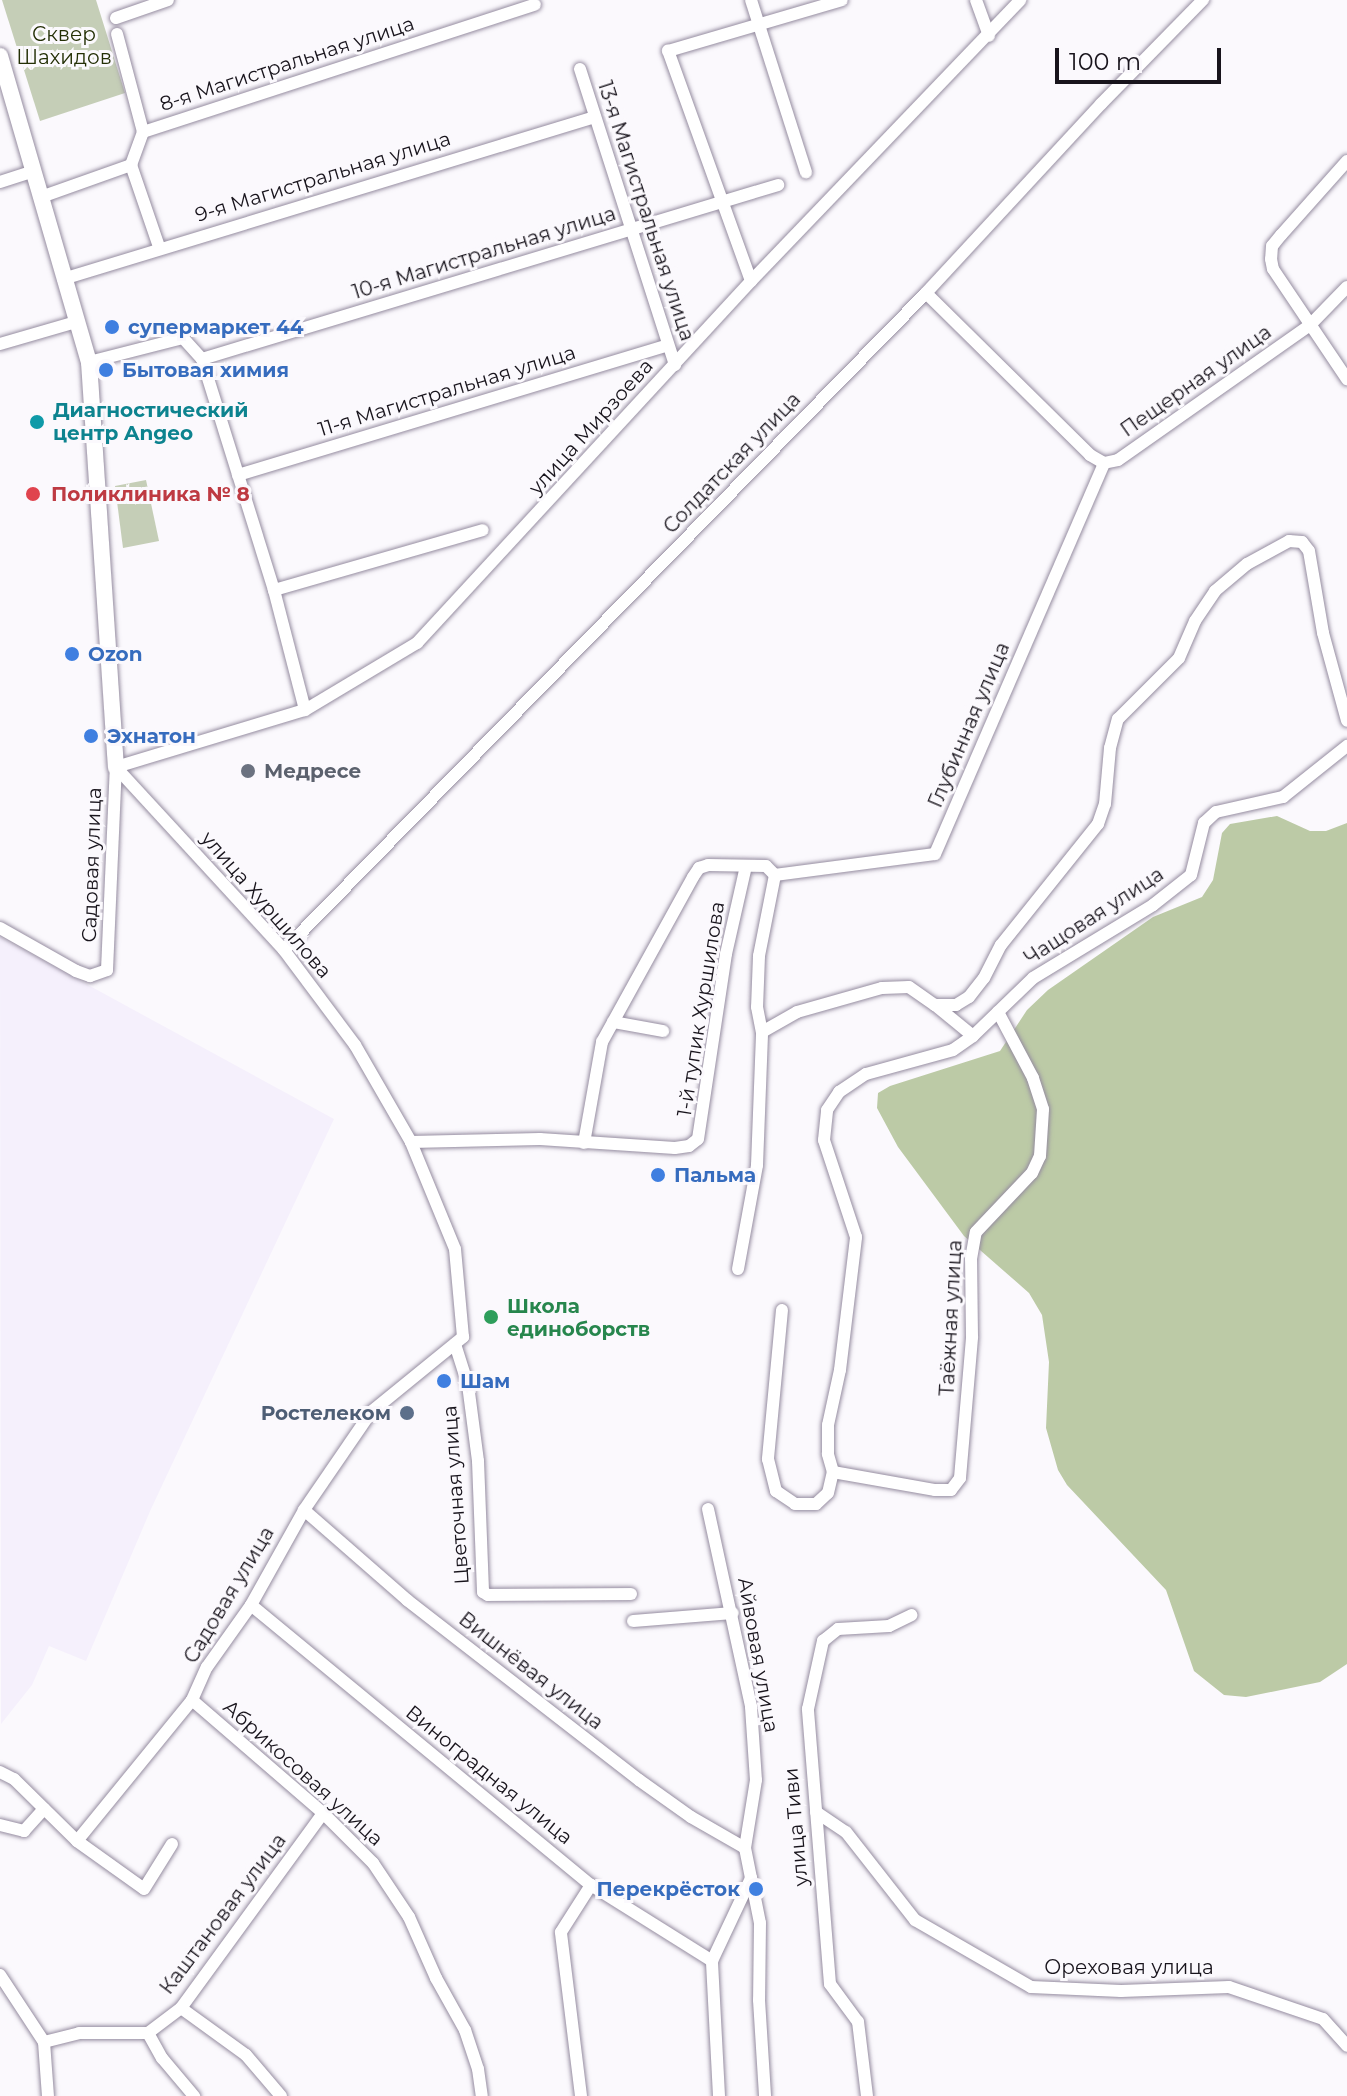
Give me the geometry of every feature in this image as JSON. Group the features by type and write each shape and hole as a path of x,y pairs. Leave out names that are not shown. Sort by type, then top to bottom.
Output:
{"street":[{"path":"116,18 168,0"},
{"path":"751,0 806,172"},
{"path":"751,281 668,51 842,0"},
{"path":"976,0 989,36"},
{"name":"улица Мирзоева","path":"116,767 305,710 417,643 751,281 989,36 1020,0"},
{"name":"Солдатская улица","path":"284,950 926,293 1101,104 1203,0"},
{"name":"8-я Магистральная улица","path":"143,132 535,5"},
{"path":"117,34 143,132 131,165 159,247"},
{"path":"0,56 89,362 116,767"},
{"name":"13-я Магистральная улица","path":"580,69 675,365"},
{"name":"9-я Магистральная улица","path":"63,279 159,247 595,117"},
{"path":"1347,161 1272,246 1273,269 1347,379"},
{"path":"41,197 131,165"},
{"path":"0,182 33,171"},
{"name":"10-я Магистральная улица","path":"202,359 778,185"},
{"name":"Пещерная улица","path":"1104,463 1118,460 1310,325 1347,287"},
{"path":"926,293 1090,455 1104,463"},
{"path":"0,344 76,322"},
{"path":"89,362 183,338 202,359 274,590 305,710"},
{"name":"11-я Магистральная улица","path":"238,475 668,345"},
{"name":"Глубинная улица","path":"775,875 935,854 1104,463"},
{"path":"274,590 483,530"},
{"path":"935,1005 956,1005 969,997 984,978 1001,945 1098,824 1105,804 1110,748 1118,719 1179,658 1195,621 1215,591 1247,564 1289,541 1302,542 1309,551 1323,633 1347,721"},
{"name":"Чащовая улица","path":"833,1472 828,1454 828,1425 840,1370 856,1237 827,1158 824,1126 827,1110 839,1092 866,1074 953,1050 973,1036 1033,978 1153,905 1191,875 1204,823 1216,812 1283,797 1347,746"},
{"name":"улица Хуршилова","path":"116,767 284,950 355,1045 411,1142 455,1249 463,1337 455,1344"},
{"name":"Садовая улица","path":"0,928 76,971 101,975 109,963 116,767"},
{"name":"1-й тупик Хуршилова","path":"584,1143 602,1042 699,868 708,865 766,866 775,875"},
{"name":"1-й тупик Хуршилова","path":"411,1142 540,1139 675,1148 689,1146 698,1139 726,954 746,866"},
{"path":"738,1269 757,1165 762,1032 757,1007 759,956 775,875"},
{"path":"762,1032 797,1012 896,986 909,987 973,1036"},
{"name":"Таёжная улица","path":"833,1472 935,1490 951,1490 960,1478 972,1337 971,1259 976,1232 1032,1173 1040,1156 1043,1109 1033,1078 998,1012"},
{"path":"613,1022 663,1031"},
{"path":"782,1310 768,1459 776,1491 795,1504 816,1504 828,1493 833,1472"},
{"name":"Садовая улица","path":"77,1841 192,1700 207,1667 251,1605 304,1510 371,1412 455,1344"},
{"name":"Цветочная улица","path":"455,1344 468,1385 478,1461 483,1592 488,1595 631,1594"},
{"name":"Айвовая улица","path":"708,1509 751,1707 756,1780 745,1848 760,1923 759,2000 765,2096"},
{"name":"Вишнёвая улица","path":"304,1510 407,1600 639,1780 691,1817 745,1848"},
{"name":"Виноградная улица","path":"251,1605 591,1885 712,1961"},
{"path":"633,1621 733,1613"},
{"name":"улица Тиви","path":"867,2096 858,2022 830,1984 808,1709 823,1641 838,1629 889,1626 912,1615"},
{"name":"Абрикосовая улица","path":"192,1700 323,1813 373,1863 409,1917 436,1978 465,2030 478,2069 482,2096"},
{"path":"0,1772 14,1779 77,1841 144,1889 172,1844"},
{"path":"0,1825 24,1831 44,1809"},
{"name":"Ореховая улица","path":"816,1812 846,1832 915,1920 1031,1987 1121,1991 1229,1987 1323,2019 1347,2046"},
{"name":"Каштановая улица","path":"148,2033 181,2008 323,1813"},
{"path":"719,2096 712,1961 751,1878"},
{"path":"581,2096 561,1932 591,1885"},
{"path":"0,1975 44,2042 48,2096"},
{"path":"181,2008 246,2055 281,2096"},
{"path":"44,2042 79,2033 148,2033 162,2058 194,2096"}],"shaded area":[{"path":"0,937 334,1119 151,1509 86,1661 49,1646 32,1685 1,1724"}],"green space":[{"name":"Сквер Шахидов","path":"2,0 96,0 125,93 40,121"},
{"path":"146,480 159,541 123,548 115,486"},
{"path":"1277,816 1310,831 1326,831 1347,823 1347,1664 1320,1682 1246,1697 1224,1695 1194,1671 1166,1590 1067,1485 1058,1470 1046,1428 1049,1362 1042,1315 1029,1293 964,1236 898,1147 877,1108 878,1093 890,1086 1000,1051 1027,1010 1048,990 1153,917 1202,897 1213,880 1222,833 1230,824"}],"place":[{"name":"супермаркет 44","path":"112,327"},
{"name":"Бытовая химия","path":"106,370"},
{"name":"Диагностический центр Angeo","path":"37,422"},
{"name":"Поликлиника № 8","path":"33,494"},
{"name":"Ozon","path":"72,654"},
{"name":"Эхнатон","path":"91,736"},
{"name":"Медресе","path":"248,771"},
{"name":"Пальма","path":"658,1175"},
{"name":"Школа единоборств","path":"491,1317"},
{"name":"Шам","path":"444,1381"},
{"name":"Ростелеком","path":"407,1413"},
{"name":"Перекрёсток","path":"756,1889"}]}
